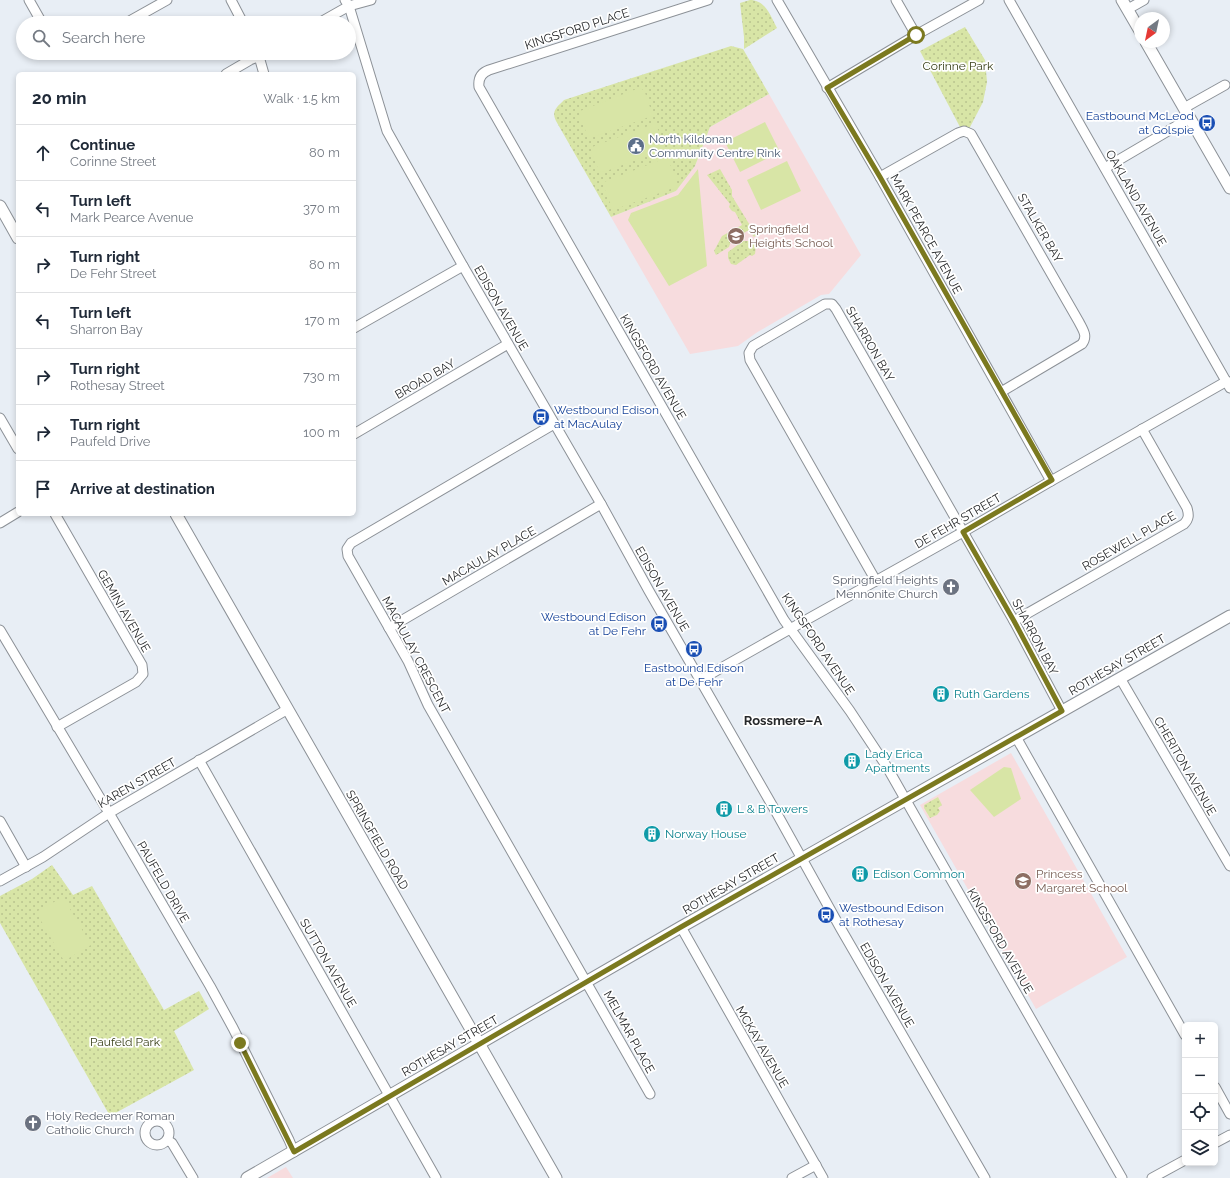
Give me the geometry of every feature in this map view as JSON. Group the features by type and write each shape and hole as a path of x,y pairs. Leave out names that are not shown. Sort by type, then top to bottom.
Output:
{"street":[{"path":"29,0 38,16"},
{"path":"138,16 167,0"},
{"path":"231,0 239,16"},
{"path":"329,16 347,3 371,0"},
{"name":"KINGSFORD PLACE","path":"480,78 489,70 708,0"},
{"name":"MARK PEARCE AVENUE","path":"777,0 880,177 1052,480"},
{"path":"896,0 916,35"},
{"path":"827,88 916,35 979,0"},
{"name":"OAKLAND AVENUE","path":"1009,0 1228,384"},
{"path":"1134,21 1125,5 1144,0"},
{"name":"EDISON AVENUE","path":"347,3 351,16"},
{"name":"EDISON AVENUE","path":"356,32 387,131 463,266 601,504 841,929 985,1178"},
{"path":"1149,48 1230,188"},
{"path":"229,72 250,60"},
{"path":"262,60 264,72"},
{"name":"KINGSFORD AVENUE","path":"480,78 479,84 481,90 784,620 884,762 1122,1178"},
{"path":"1184,108 1225,84"},
{"path":"1105,168 1190,118"},
{"name":"STALKER BAY","path":"880,177 958,133 964,131 971,134 1080,322 1085,335 1085,340 1082,344 1001,392"},
{"path":"0,206 16,234"},
{"path":"356,327 463,266"},
{"name":"SHARRON BAY","path":"876,581 750,360 749,353 753,346 825,304 832,304 836,308 1014,621 1062,711"},
{"name":"BROAD BAY","path":"356,433 508,344"},
{"name":"DE FEHR STREET","path":"700,680 1142,429 1228,384"},
{"path":"0,418 16,446"},
{"name":"MACAULAY CRESCENT","path":"554,424 351,543 347,549 348,556 408,661 428,705 587,982"},
{"name":"ROSEWELL PLACE","path":"1014,621 1177,528 1186,521 1189,513 1187,508 1142,429"},
{"name":"MACAULAY PLACE","path":"389,628 601,504"},
{"path":"0,523 16,513"},
{"name":"GEMINI AVENUE","path":"56,516 142,665 143,674 136,682 57,727"},
{"name":"SPRINGFIELD ROAD","path":"177,516 556,1178"},
{"name":"ROTHESAY STREET","path":"247,1178 681,927 906,801 1120,678 1229,618"},
{"name":"PAUFELD DRIVE","path":"0,630 3,643 57,727 109,813 233,1028 294,1152"},
{"name":"CHERITON AVENUE","path":"1120,678 1230,866"},
{"name":"KAREN STREET","path":"0,881 26,867 109,813 288,709"},
{"path":"1016,737 1182,1030"},
{"name":"SUTTON AVENUE","path":"199,760 436,1178"},
{"path":"0,821 26,867"},
{"name":"MCKAY AVENUE","path":"681,927 823,1178"},
{"name":"MELMAR PLACE","path":"587,982 650,1094"},
{"path":"1218,1092 1230,1114"},
{"path":"1218,1141 1230,1135"},
{"path":"167,1140 172,1143 192,1178"},
{"path":"1152,1178 1182,1162"},
{"path":"792,1178 816,1165"}],"shaded area":[{"name":"Springfield Heights School","path":"769,94 861,255 829,294 821,295 756,333 738,346 690,354 611,217 676,191 695,166 710,127"},
{"name":"Princess Margaret School","path":"1011,753 1127,957 1036,1009 920,805"},
{"path":"286,1167 293,1178 267,1178"}],"green space":[{"path":"750,0 756,1 764,6 777,28 744,49 740,3"},
{"name":"Corinne Park","path":"965,27 985,60 987,82 983,102 969,129 960,127 920,51"},
{"name":"North Kildonan Community Centre Rink","path":"731,46 743,49 769,94 710,127 695,166 676,191 611,217 556,121 554,112 557,107 564,100"},
{"path":"639,88 644,90 652,116 593,137 588,137 579,114 580,111"},
{"path":"765,122 780,152 740,172 725,142"},
{"path":"651,125 655,125 660,134 662,150 604,172 599,171 591,151 592,147"},
{"path":"663,159 667,160 673,169 676,187 616,209 612,208 603,185 604,182"},
{"path":"787,161 801,191 761,210 747,180"},
{"path":"698,169 707,266 669,286 628,220 631,213 678,195"},
{"path":"720,169 732,190 732,196 757,234 754,237 749,231 747,231 738,237 732,238 729,247 716,255 714,251 722,236 742,225 735,212 729,207 730,204 707,175"},
{"path":"743,241 752,241 756,246 755,254 752,256 750,255 736,265 731,264 728,258 728,252"},
{"path":"1004,767 1011,768 1021,799 994,817 970,790"},
{"path":"938,797 942,805 938,808 940,811 937,815 930,818 924,808 924,805"},
{"name":"Paufeld Park","path":"52,865 73,895 92,886 164,1010 199,991 209,1009 174,1031 194,1070 110,1116 0,923 0,896 32,879"},
{"path":"63,897 91,945 64,961 36,912"}],"place":[{"name":"Eastbound McLeod at Golspie","path":"1207,123"},
{"name":"North Kildonan Community Centre Rink","path":"636,146"},
{"name":"Springfield Heights School","path":"736,236"},
{"name":"Westbound Edison at MacAulay","path":"541,417"},
{"name":"Springfield Heights Mennonite Church","path":"951,587"},
{"name":"Westbound Edison at De Fehr","path":"659,624"},
{"name":"Eastbound Edison at De Fehr","path":"694,649"},
{"name":"Ruth Gardens","path":"941,694"},
{"name":"Lady Erica Apartments","path":"852,761"},
{"name":"L & B Towers","path":"724,809"},
{"name":"Norway House","path":"652,834"},
{"name":"Edison Common","path":"860,874"},
{"name":"Princess Margaret School","path":"1023,881"},
{"name":"Westbound Edison at Rothesay","path":"826,915"},
{"name":"Holy Redeemer Roman Catholic Church","path":"33,1123"}],"district":[{"name":"Rossmere–A","path":"783,720"}],"route":[{"path":"240,1043 294,1152 470,1048 1062,711 1014,621 963,532 1052,480 880,177 827,88 916,35"}]}
